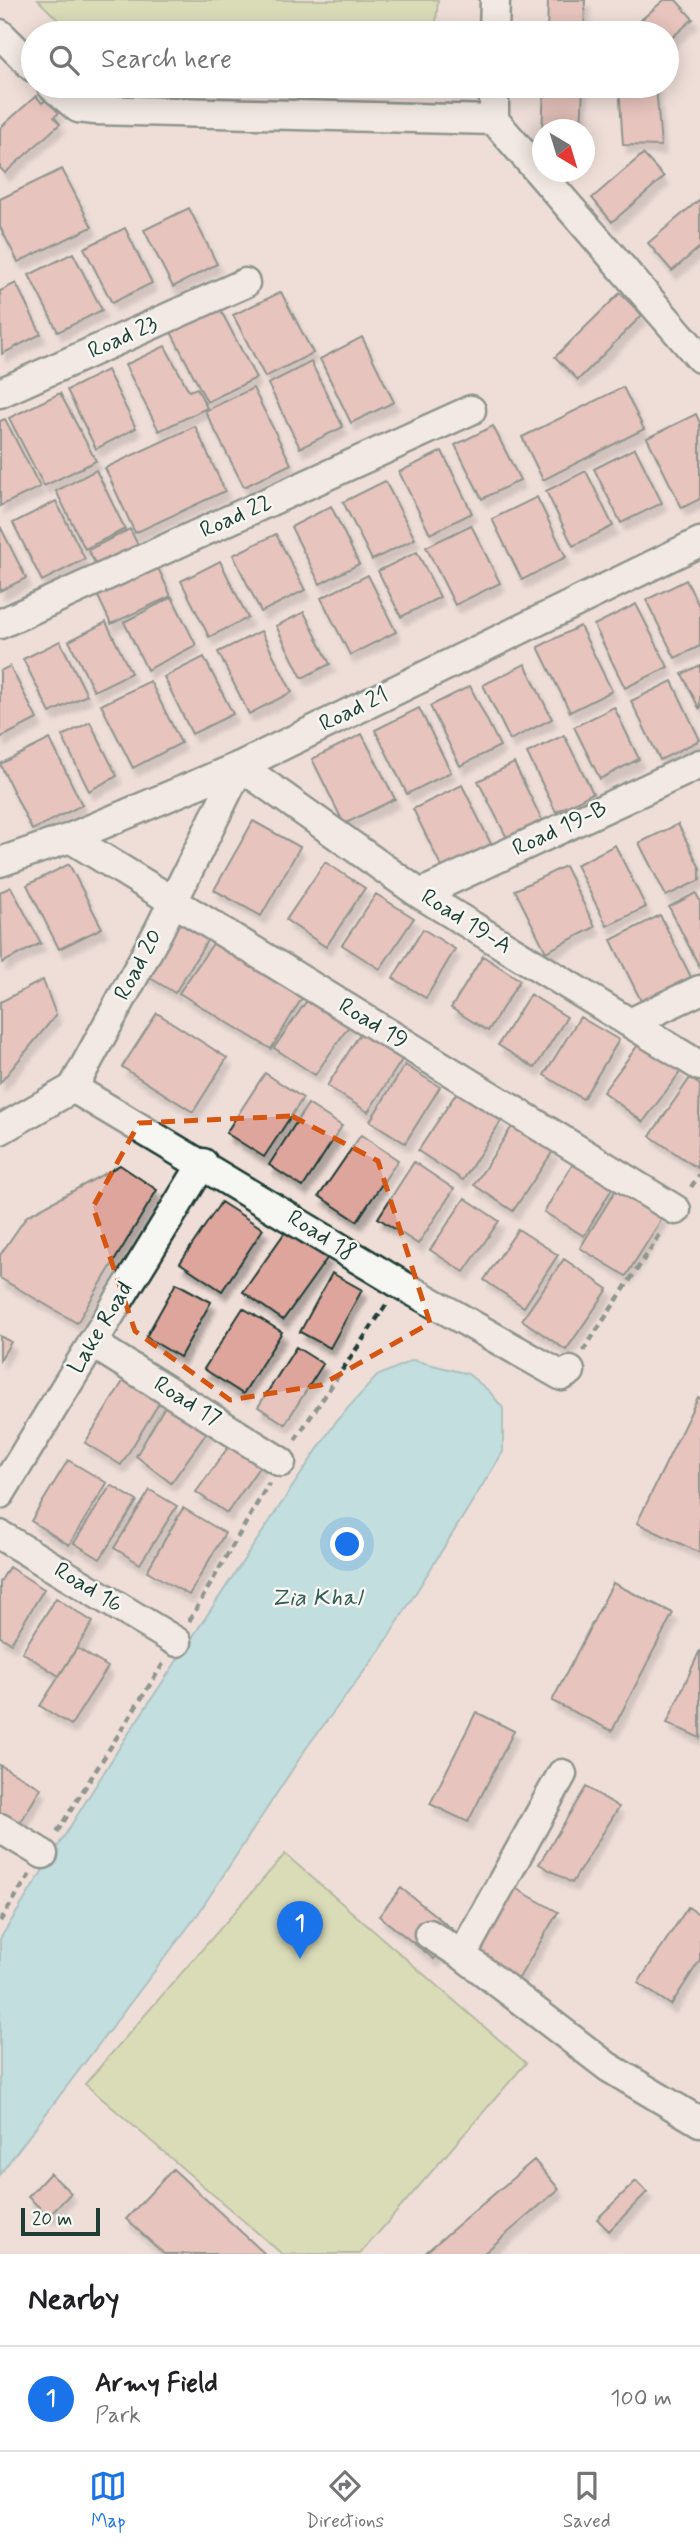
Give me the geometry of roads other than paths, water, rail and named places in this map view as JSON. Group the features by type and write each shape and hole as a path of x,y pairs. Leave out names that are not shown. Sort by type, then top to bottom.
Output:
{"street":[{"path":"494,21 495,0"},
{"path":"0,34 21,55"},
{"path":"66,98 78,108 95,110 494,120"},
{"path":"494,98 494,120 700,358"},
{"name":"Road 23","path":"0,393 245,283"},
{"name":"Road 22","path":"0,624 471,410"},
{"name":"Road 21","path":"2,857 70,838 240,766 700,542"},
{"name":"Road 19-B","path":"420,894 700,764"},
{"name":"Road 19-A","path":"240,766 420,894 700,1066"},
{"name":"Road 20","path":"73,1088 172,902 240,766"},
{"name":"Road 19","path":"70,838 676,1210"},
{"path":"632,1022 700,990"},
{"path":"0,1130 73,1088"},
{"name":"Road 18","path":"73,1088 203,1163 400,1284 562,1376 570,1371"},
{"name":"Lake Road","path":"0,1494 203,1163"},
{"name":"Road 17","path":"92,1343 281,1462"},
{"name":"Road 16","path":"0,1535 177,1642"},
{"path":"462,1955 562,1774"},
{"path":"0,1828 43,1854"},
{"path":"429,1934 462,1955 608,2067 700,2122"}],"water":[{"name":"Zia Khal","path":"413,1360 468,1374 489,1391 503,1408 503,1452 381,1649 307,1747 198,1914 0,2174 0,1939 126,1737 337,1420 377,1376"}],"place":[{"name":"Army Field","path":"300,1959"}]}
